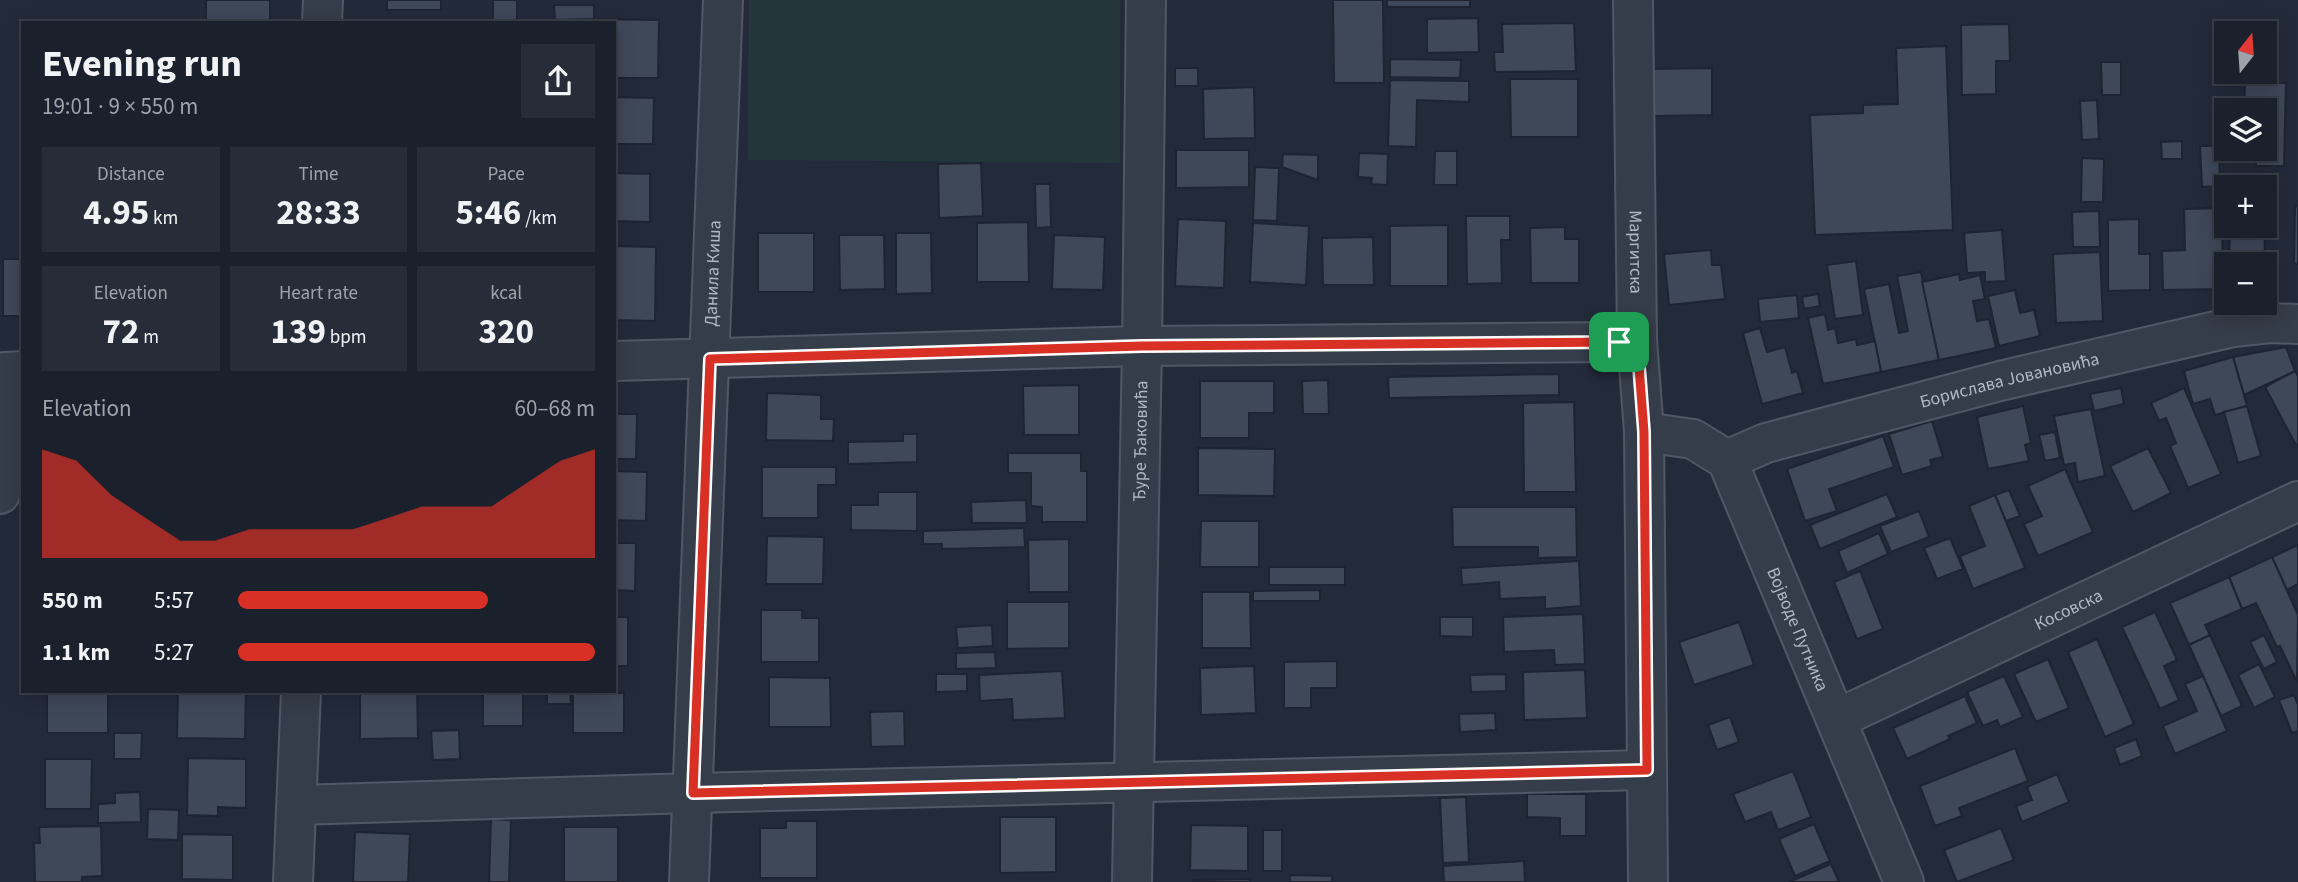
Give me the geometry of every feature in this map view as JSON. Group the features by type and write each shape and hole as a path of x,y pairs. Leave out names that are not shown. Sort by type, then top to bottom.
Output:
{"street":[{"path":"322,21 323,0"},
{"name":"Данила Киша","path":"690,882 723,0"},
{"name":"Ђуре Ђаковића","path":"1132,882 1146,0"},
{"name":"Маргитска","path":"1633,0 1637,340 1644,432 1648,882"},
{"name":"Борислава Јовановића","path":"1727,460 1766,443 2000,381 2233,327 2270,323 2298,324"},
{"path":"616,361 1142,346 1637,340"},
{"path":"0,494 14,371"},
{"path":"1644,432 1693,439 1727,460"},
{"name":"Војводе Путника","path":"1727,460 1904,882"},
{"name":"Косовска","path":"1837,719 2298,501"},
{"path":"293,882 301,693"},
{"path":"297,805 1647,770"}],"shaded area":[{"path":"749,0 1120,0 1120,163 748,160"}],"building":[{"path":"206,0 270,0 270,20 206,21"},
{"path":"387,0 441,0 441,10 387,10"},
{"path":"493,0 517,0 517,21 493,21"},
{"path":"1333,0 1383,0 1384,83 1334,83"},
{"path":"1387,0 1470,0 1470,7 1387,7"},
{"path":"554,5 594,5 594,19 555,20"},
{"path":"1478,18 1479,52 1427,53 1427,19"},
{"path":"659,20 658,78 616,78 616,21 599,21"},
{"path":"1574,23 1576,71 1495,72 1494,52 1503,52 1502,24"},
{"path":"2009,24 2010,61 1996,61 1996,94 1962,95 1961,25"},
{"path":"1946,46 1953,230 1815,235 1810,115 1863,113 1863,105 1898,104 1896,48"},
{"path":"1390,59 1461,60 1460,78 1390,77"},
{"path":"2101,62 2121,62 2121,95 2102,95"},
{"path":"1175,68 1198,68 1198,86 1175,86"},
{"path":"1712,68 1712,115 1653,116 1652,69"},
{"path":"1510,79 1578,79 1578,137 1511,137"},
{"path":"1390,80 1469,81 1469,102 1417,100 1416,147 1388,146"},
{"path":"2286,83 2284,166 2256,166 2256,161 2277,161 2277,98 2244,98 2245,84"},
{"path":"1254,87 1255,138 1204,139 1203,89"},
{"path":"616,97 654,98 653,144 616,144"},
{"path":"2097,100 2099,139 2082,140 2080,101"},
{"path":"2182,141 2182,159 2162,159 2161,142"},
{"path":"2200,146 2214,146 2214,161 2219,161 2220,175 2214,175 2214,186 2202,187"},
{"path":"1176,150 1249,150 1249,187 1176,188"},
{"path":"1435,151 1457,151 1457,185 1434,185"},
{"path":"1359,153 1388,154 1387,185 1371,184 1372,178 1358,177"},
{"path":"1283,154 1318,155 1318,180 1282,167"},
{"path":"2082,158 2104,159 2103,202 2081,202"},
{"path":"981,163 983,216 939,218 938,164"},
{"path":"1255,167 1279,168 1277,221 1253,220"},
{"path":"616,173 650,174 650,222 616,221"},
{"path":"1035,184 1050,184 1051,227 1036,228"},
{"path":"2295,206 2298,206 2298,264 2294,263"},
{"path":"2214,208 2214,238 2222,238 2223,252 2214,252 2214,289 2163,290 2162,251 2185,250 2184,209"},
{"path":"2099,211 2100,247 2073,247 2072,212"},
{"path":"1466,216 1510,216 1510,240 1501,240 1502,283 1467,284"},
{"path":"1178,219 1226,221 1224,288 1175,286"},
{"path":"2139,219 2139,254 2150,254 2150,290 2108,291 2108,220"},
{"path":"1028,222 1029,282 977,282 977,223"},
{"path":"1253,223 1309,226 1306,285 1250,282"},
{"path":"1448,225 1448,286 1390,286 1390,226"},
{"path":"1565,227 1565,239 1579,239 1579,283 1531,283 1530,228"},
{"path":"2002,230 2006,281 1985,282 1985,272 1967,273 1964,233"},
{"path":"758,233 814,233 814,292 758,292"},
{"path":"896,233 931,233 932,293 896,294"},
{"path":"839,235 884,235 885,289 840,290"},
{"path":"1054,235 1105,237 1103,290 1052,289"},
{"path":"1373,237 1374,285 1323,285 1322,238"},
{"path":"2230,238 2265,238 2265,252 2229,252"},
{"path":"616,246 656,247 655,321 616,320"},
{"path":"1711,250 1712,265 1721,265 1725,299 1669,305 1664,254"},
{"path":"2100,252 2103,321 2056,323 2053,254"},
{"path":"3,259 21,259 21,316 3,316"},
{"path":"1856,261 1863,315 1835,319 1827,265"},
{"path":"1921,272 1939,360 1881,372 1864,289 1889,284 1899,333 1908,331 1897,276"},
{"path":"1959,274 1960,280 1980,275 1985,299 1973,301 1977,321 1989,319 1996,348 1939,360 1922,282"},
{"path":"2015,290 2020,313 2034,310 2040,336 1999,346 1988,296"},
{"path":"1818,294 1820,306 1804,309 1802,297"},
{"path":"1797,295 1799,318 1760,322 1758,299"},
{"path":"1825,314 1828,330 1835,328 1838,343 1856,339 1857,345 1875,341 1881,372 1823,384 1808,318"},
{"path":"1760,328 1767,352 1785,347 1792,373 1797,371 1803,393 1762,404 1743,333"},
{"path":"2286,347 2295,371 2244,395 2233,357"},
{"path":"2233,357 2247,406 2215,415 2210,399 2193,404 2184,371"},
{"path":"2295,371 2298,376 2296,445 2265,387"},
{"path":"1559,374 1559,395 1389,398 1388,377"},
{"path":"1328,380 1329,414 1303,414 1302,381"},
{"path":"1200,381 1274,381 1274,413 1249,413 1249,438 1200,438"},
{"path":"1079,385 1079,435 1024,435 1023,386"},
{"path":"2121,388 2124,404 2094,411 2090,394"},
{"path":"2184,388 2221,474 2188,488 2170,446 2176,443 2166,418 2159,421 2151,403"},
{"path":"767,393 821,395 821,419 834,419 833,441 766,440"},
{"path":"1574,402 1576,492 1524,492 1523,403"},
{"path":"2023,406 2031,443 2025,445 2029,461 1988,469 1977,417"},
{"path":"2247,406 2261,456 2238,463 2224,412"},
{"path":"2091,409 2105,476 2078,482 2075,463 2064,465 2054,416"},
{"path":"616,414 637,414 636,459 616,459"},
{"path":"1932,421 1943,457 1930,460 1932,466 1902,475 1889,434"},
{"path":"2055,432 2060,458 2045,461 2039,435"},
{"path":"903,434 917,434 917,462 848,464 848,442 903,441"},
{"path":"1883,436 1894,467 1829,489 1837,511 1805,521 1787,469"},
{"path":"1198,448 1275,449 1274,496 1198,495"},
{"path":"2148,448 2171,493 2133,512 2110,466"},
{"path":"1008,453 1081,453 1081,471 1087,471 1087,522 1042,522 1042,507 1031,506 1031,473 1008,473"},
{"path":"762,467 836,467 836,485 818,485 818,518 762,518"},
{"path":"2065,469 2093,532 2038,556 2024,524 2042,516 2028,486"},
{"path":"616,471 647,472 646,521 616,520"},
{"path":"2009,490 2020,516 2006,521 1995,495"},
{"path":"878,492 917,492 917,531 851,530 851,505 878,505"},
{"path":"1887,494 1897,517 1820,549 1810,525"},
{"path":"1995,495 2025,568 1973,589 1960,556 1985,546 1969,506"},
{"path":"1026,500 1027,523 972,523 971,502"},
{"path":"1452,507 1576,507 1577,557 1538,558 1538,547 1453,547"},
{"path":"1919,511 1929,537 1891,552 1880,526"},
{"path":"1201,521 1259,521 1259,567 1200,567"},
{"path":"1024,528 1025,547 942,549 942,544 923,544 923,531"},
{"path":"1879,533 1888,554 1847,573 1838,551"},
{"path":"767,536 824,537 823,584 766,584"},
{"path":"1950,538 1963,569 1937,579 1924,548"},
{"path":"1069,539 1069,592 1029,592 1028,540"},
{"path":"616,543 636,543 635,591 616,590"},
{"path":"2298,545 2298,584 2287,590 2272,557"},
{"path":"2272,557 2298,615 2297,682 2256,603 2242,609 2229,577"},
{"path":"1579,561 1581,606 1545,609 1545,597 1500,599 1499,582 1462,585 1461,568"},
{"path":"1269,567 1345,567 1345,585 1269,585"},
{"path":"1860,571 1883,629 1857,639 1834,582"},
{"path":"2229,577 2242,609 2205,625 2210,635 2189,645 2170,603"},
{"path":"1320,590 1320,601 1253,601 1253,591"},
{"path":"1202,592 1250,592 1251,648 1202,648"},
{"path":"1007,602 1069,602 1069,648 1007,649"},
{"path":"761,610 802,610 802,618 819,618 819,662 761,662"},
{"path":"2155,612 2177,660 2164,666 2179,700 2160,709 2122,627"},
{"path":"1583,614 1585,664 1555,665 1554,650 1504,652 1503,617"},
{"path":"616,617 628,617 628,666 616,666"},
{"path":"1440,617 1473,617 1473,637 1440,636"},
{"path":"1739,622 1754,665 1694,685 1679,642"},
{"path":"992,625 993,646 958,648 956,627"},
{"path":"2210,635 2242,706 2221,716 2189,645"},
{"path":"2264,635 2277,662 2264,669 2250,642"},
{"path":"2097,639 2134,724 2105,737 2068,652"},
{"path":"995,652 996,668 956,669 956,653"},
{"path":"2048,659 2069,708 2036,722 2014,674"},
{"path":"1337,661 1337,688 1311,688 1311,708 1284,708 1284,662"},
{"path":"2259,664 2275,697 2254,708 2238,675"},
{"path":"1254,666 1256,713 1201,715 1200,668"},
{"path":"1585,670 1587,718 1524,720 1523,672"},
{"path":"1062,671 1065,718 1013,720 1012,699 980,701 979,675"},
{"path":"936,674 967,674 967,691 936,692"},
{"path":"1506,674 1506,691 1471,692 1470,675"},
{"path":"2004,676 2023,717 2000,727 1997,720 1983,726 1967,692"},
{"path":"2203,676 2227,731 2175,754 2163,726 2197,711 2185,684"},
{"path":"769,677 830,678 831,727 769,727"},
{"path":"47,693 108,693 108,733 47,733"},
{"path":"178,693 246,693 245,739 177,738"},
{"path":"360,693 417,693 418,738 360,739"},
{"path":"483,693 523,693 523,726 483,726"},
{"path":"547,693 570,693 571,704 547,704"},
{"path":"573,693 624,693 624,733 573,733"},
{"path":"2294,695 2298,705 2298,731 2292,733 2279,700"},
{"path":"1965,696 1977,723 1907,759 1893,728"},
{"path":"904,711 905,746 871,747 870,712"},
{"path":"1495,713 1496,730 1460,732 1459,714"},
{"path":"1730,717 1739,742 1717,750 1708,725"},
{"path":"459,730 460,759 433,760 431,731"},
{"path":"114,733 142,733 141,759 114,759"},
{"path":"2136,739 2142,756 2120,765 2114,748"},
{"path":"2015,748 2028,781 1959,808 1962,816 1935,826 1920,786"},
{"path":"188,758 246,759 246,808 218,807 218,816 187,815"},
{"path":"45,759 92,759 91,809 45,809"},
{"path":"1793,771 1811,817 1778,830 1771,812 1745,822 1733,794"},
{"path":"2057,774 2069,802 2022,822 2016,806 2032,800 2027,787"},
{"path":"140,792 141,822 98,823 98,804 115,803 115,793"},
{"path":"1527,794 1586,794 1586,836 1560,836 1560,818 1527,817"},
{"path":"1466,797 1469,862 1443,863 1440,798"},
{"path":"148,809 179,810 178,840 147,839"},
{"path":"1000,817 1056,817 1056,872 1000,873"},
{"path":"491,819 511,820 509,882 489,882"},
{"path":"786,821 817,821 817,878 760,878 760,828 786,828"},
{"path":"1814,824 1830,861 1795,876 1779,839"},
{"path":"1191,825 1248,826 1248,871 1190,870"},
{"path":"101,826 102,876 82,877 82,882 35,882 34,843 40,843 39,827"},
{"path":"564,827 618,827 618,882 564,882"},
{"path":"2001,828 2014,860 1957,882 1944,850"},
{"path":"1263,830 1282,830 1282,871 1263,871"},
{"path":"355,832 410,834 408,882 353,882"},
{"path":"182,834 233,835 233,880 182,879"},
{"path":"1524,861 1525,882 1444,882 1443,866"},
{"path":"1831,864 1839,882 1789,882"},
{"path":"1290,875 1332,876 1332,882 1290,882"},
{"path":"1250,879 1250,882 1193,882 1193,880"}],"route":[{"path":"1637,340 1644,432 1647,770 693,793 710,359 1142,346 1619,342 1637,340"}]}
